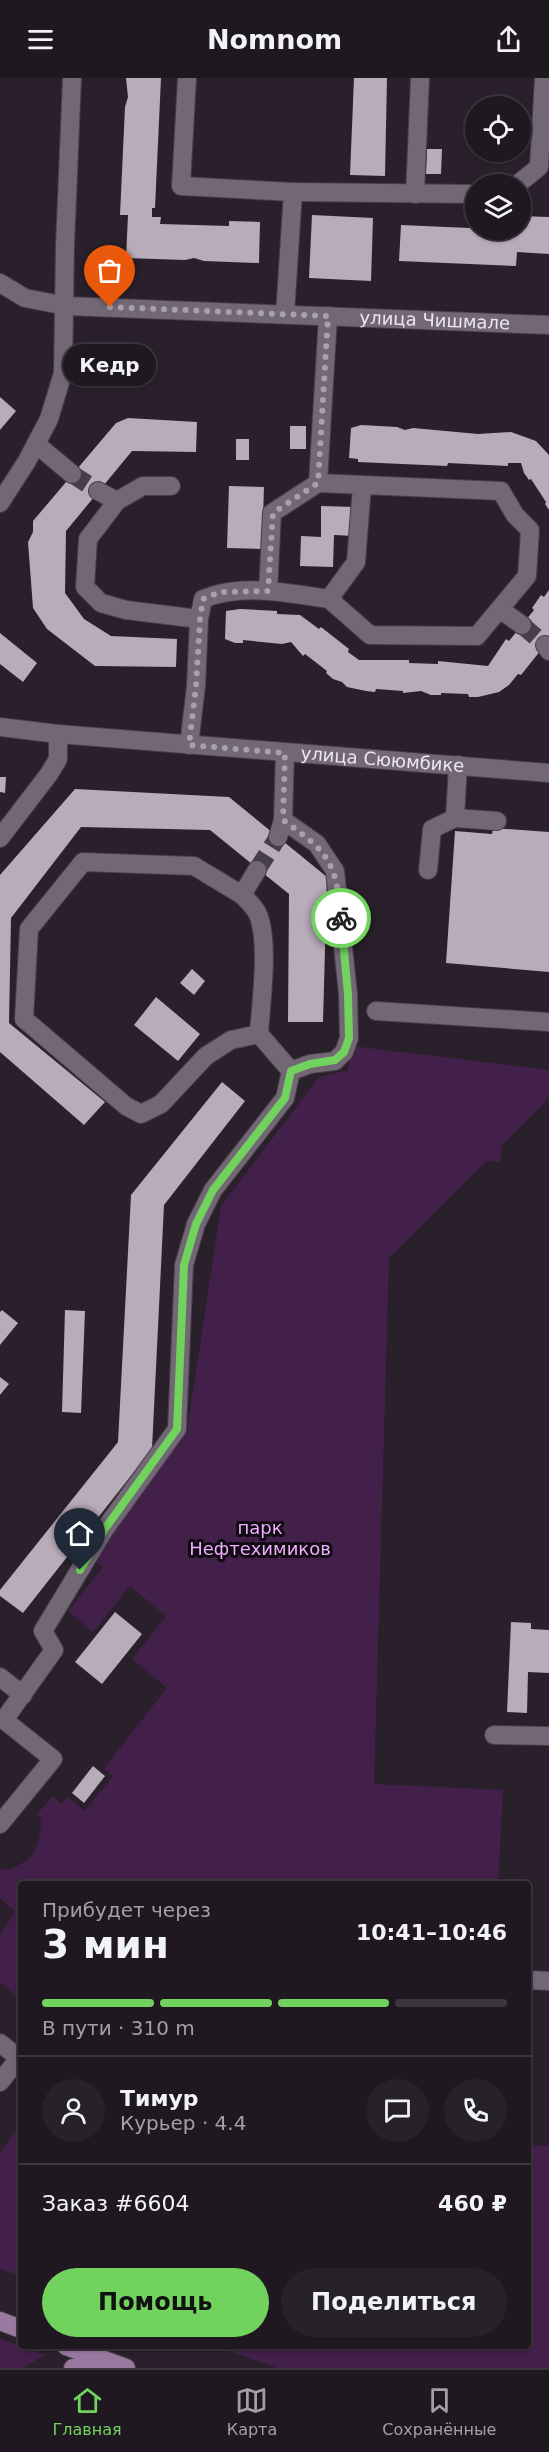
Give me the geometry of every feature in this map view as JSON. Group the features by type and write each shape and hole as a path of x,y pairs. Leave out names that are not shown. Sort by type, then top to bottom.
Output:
{"main road":[{"path":"0,2321 18,2328"},
{"path":"74,2349 124,2368"},
{"path":"73,2368 99,2365 124,2368"}],"street":[{"path":"0,503 36,444 48,419 63,373 66,306 65,246 72,78"},
{"path":"187,78 181,186 293,192 465,194"},
{"path":"415,194 420,78"},
{"path":"530,174 538,167 544,78"},
{"path":"285,314 293,192"},
{"name":"улица Чишмале","path":"0,283 25,298 66,306 549,325"},
{"path":"318,483 328,316"},
{"path":"36,444 72,474"},
{"path":"189,745 203,599 220,592 268,591 329,599 370,635 477,636 527,576 530,531 515,515 501,492 318,483 273,513 268,591"},
{"path":"171,486 143,486 117,501 88,539 85,587 101,603 126,610 200,619"},
{"path":"329,599 356,562 362,486"},
{"path":"98,491 117,501"},
{"path":"501,610 522,625"},
{"name":"улица Сююмбике","path":"0,727 189,745 549,773"},
{"path":"0,838 50,774 58,759 58,734"},
{"path":"285,753 280,829 317,844 334,872 348,994 349,1038 344,1052 335,1060 310,1064 291,1071"},
{"path":"455,818 458,765"},
{"path":"428,870 432,830 455,818 497,822"},
{"path":"259,1034 231,1040 206,1056 161,1104 141,1113 126,1106 24,1019 29,929 83,862 194,866 242,895 253,905 259,917 263,938 259,1034 291,1071"},
{"path":"242,895 257,870"},
{"path":"376,1011 549,1022"},
{"path":"0,1824 53,1759 4,1720 54,1650 43,1631 104,1530 177,1429 184,1265 196,1224 213,1190 285,1098 291,1071"},
{"path":"0,1677 23,1695"},
{"path":"494,1735 549,1736"},
{"path":"531,1980 549,1981"},
{"path":"0,2043 18,2057"},
{"path":"0,2082 18,2059"}],"green space":[{"name":"парк Нефтехимиков","path":"352,1046 549,1070 549,1098 502,1145 500,1162 486,1161 389,1258 374,1784 503,1790 498,1881 18,1881 18,1998 0,1982 0,1934 15,1912 0,1898 0,1869 12,1869 34,1852 41,1826 41,1819 36,1815 53,1796 61,1804 68,1797 85,1811 113,1776 104,1768 167,1688 132,1659 166,1616 130,1586 93,1632 68,1611 103,1567 89,1555 187,1431 221,1206 319,1077 348,1070"},
{"path":"18,2129 18,2275 0,2269 0,2153"},
{"path":"531,2145 549,2146 549,2368 277,2368 223,2349 531,2349"},
{"path":"0,2339 18,2345 18,2349 28,2349 45,2355 23,2368 0,2368"}],"building":[{"path":"126,78 161,78 155,208 152,208 152,217 161,217 160,224 229,226 229,221 260,222 259,263 204,261 194,258 185,260 126,258 128,215 120,215 125,107 128,97"},
{"path":"354,78 387,78 385,176 350,175"},
{"path":"427,149 442,149 441,174 426,174"},
{"path":"312,215 373,218 371,281 309,278"},
{"path":"531,216 549,217 549,254 517,252 516,266 399,261 401,225 465,228 465,240 531,240"},
{"path":"103,345 132,346 131,370 103,369"},
{"path":"0,397 16,411 0,430"},
{"path":"128,418 197,422 196,452 132,451 66,531 65,593 84,619 111,636 177,639 176,667 95,666 47,629 33,608 28,542 33,532 33,521 116,423"},
{"path":"361,425 478,434 511,432 536,441 549,455 549,510 531,479 529,480 524,473 521,463 508,463 508,466 448,463 447,466 358,462 358,459 349,458 351,428"},
{"path":"290,426 306,426 306,449 290,449"},
{"path":"236,439 249,439 249,460 236,460"},
{"path":"229,486 264,487 262,549 227,548"},
{"path":"321,506 355,507 354,536 334,535 333,567 300,566 301,536 321,537"},
{"path":"549,590 549,640 521,675 518,674 509,685 499,692 478,697 469,697 468,694 431,695 421,691 403,693 403,691 376,689 375,692 347,687 342,682 333,679 326,673 327,671 305,654 303,656 291,642 282,644 243,640 243,643 235,643 225,639 226,611 240,609 277,611 277,614 300,615 319,629 321,627 359,660 409,660 409,663 438,664 438,661 488,666 506,639 509,641 534,610 532,608 541,595 544,597"},
{"path":"0,633 37,663 23,682 0,664"},
{"path":"0,777 6,777 5,793 0,792"},
{"path":"75,789 229,797 327,877 323,1022 288,1022 289,894 210,830 81,827 11,918 9,1023 105,1102 84,1125 0,1052 0,875"},
{"path":"493,828 549,832 549,972 446,963 455,831 492,834"},
{"path":"192,969 205,981 194,995 180,983"},
{"path":"156,997 200,1034 178,1061 134,1025"},
{"path":"222,1082 245,1101 164,1205 152,1449 23,1613 0,1596 0,1590 118,1442 131,1195"},
{"path":"2,1310 18,1323 0,1345 0,1312"},
{"path":"65,1310 85,1311 81,1413 62,1412"},
{"path":"0,1377 9,1384 0,1395"},
{"path":"115,1612 142,1634 102,1684 75,1662"},
{"path":"511,1622 531,1623 531,1629 549,1630 549,1673 528,1672 527,1713 507,1712"},
{"path":"93,1766 105,1776 84,1803 72,1793"}],"tunnel":[{"path":"72,474 98,491"},
{"path":"522,625 545,645"},
{"path":"257,870 278,837"}],"way so far":[{"path":"110,307 328,316 318,483 273,513 268,591 220,592 203,599 189,745 285,753 283,820 317,844 334,872 341,918"}],"place":[{"name":"Кедр","path":"110,307"}],"route":[{"path":"80,1570 104,1530 177,1429 184,1265 196,1224 213,1190 285,1098 291,1071 310,1064 335,1060 344,1052 349,1038 348,994 341,918"}]}
